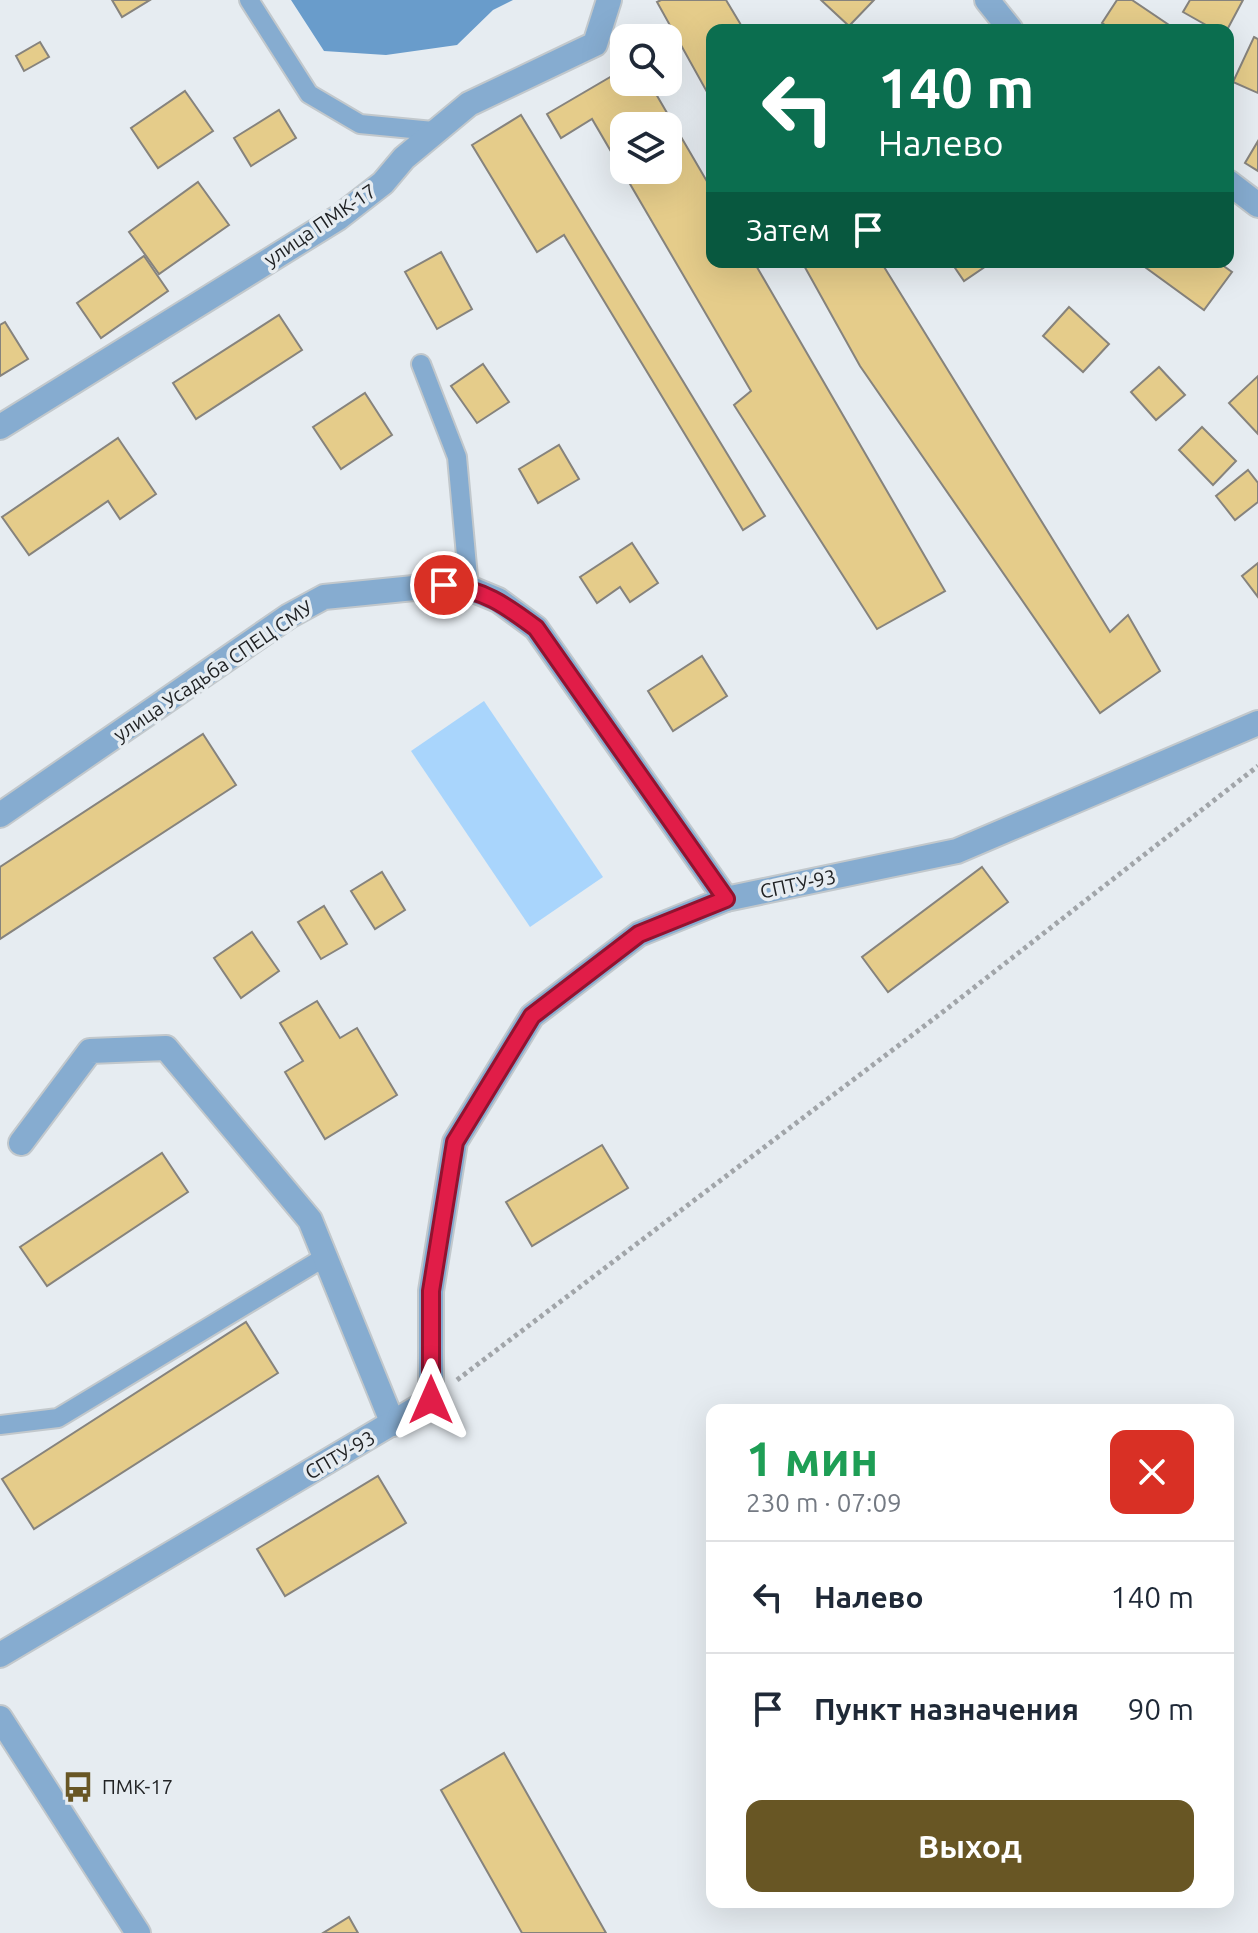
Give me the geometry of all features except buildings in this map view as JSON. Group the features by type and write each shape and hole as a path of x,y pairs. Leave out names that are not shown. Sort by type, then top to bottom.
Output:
{"street":[{"name":"улица ПМК-17","path":"0,427 338,218 383,183 433,131 469,104 595,44 609,0"},
{"path":"987,0 1006,24"},
{"path":"1234,187 1258,205"},
{"name":"улица Усадьба СПЕЦ СМУ","path":"0,815 289,616 324,597 444,585 469,588 498,600 536,628 726,899"},
{"name":"СПТУ-93","path":"0,1655 431,1400 431,1291 455,1142 532,1016 639,934 726,899 957,851 1258,723"},
{"path":"21,1143 90,1051 166,1048 310,1220 393,1424"},
{"path":"0,1718 138,1933"}],"lane":[{"path":"249,0 309,94 360,124 433,131"},
{"path":"421,364 457,457 469,588"},
{"path":"0,1425 58,1418 325,1257"}],"path":[{"path":"431,1400 944,1011 1258,766"}],"shaded area":[{"path":"291,0 513,0 493,10 457,45 386,55 324,51"},
{"path":"484,701 603,877 530,927 411,751"}],"place":[{"name":"ПМК-17","path":"78,1787"}],"route":[{"path":"431,1400 431,1291 455,1142 532,1016 639,934 726,899 536,628 498,600 469,588 444,585"}]}
